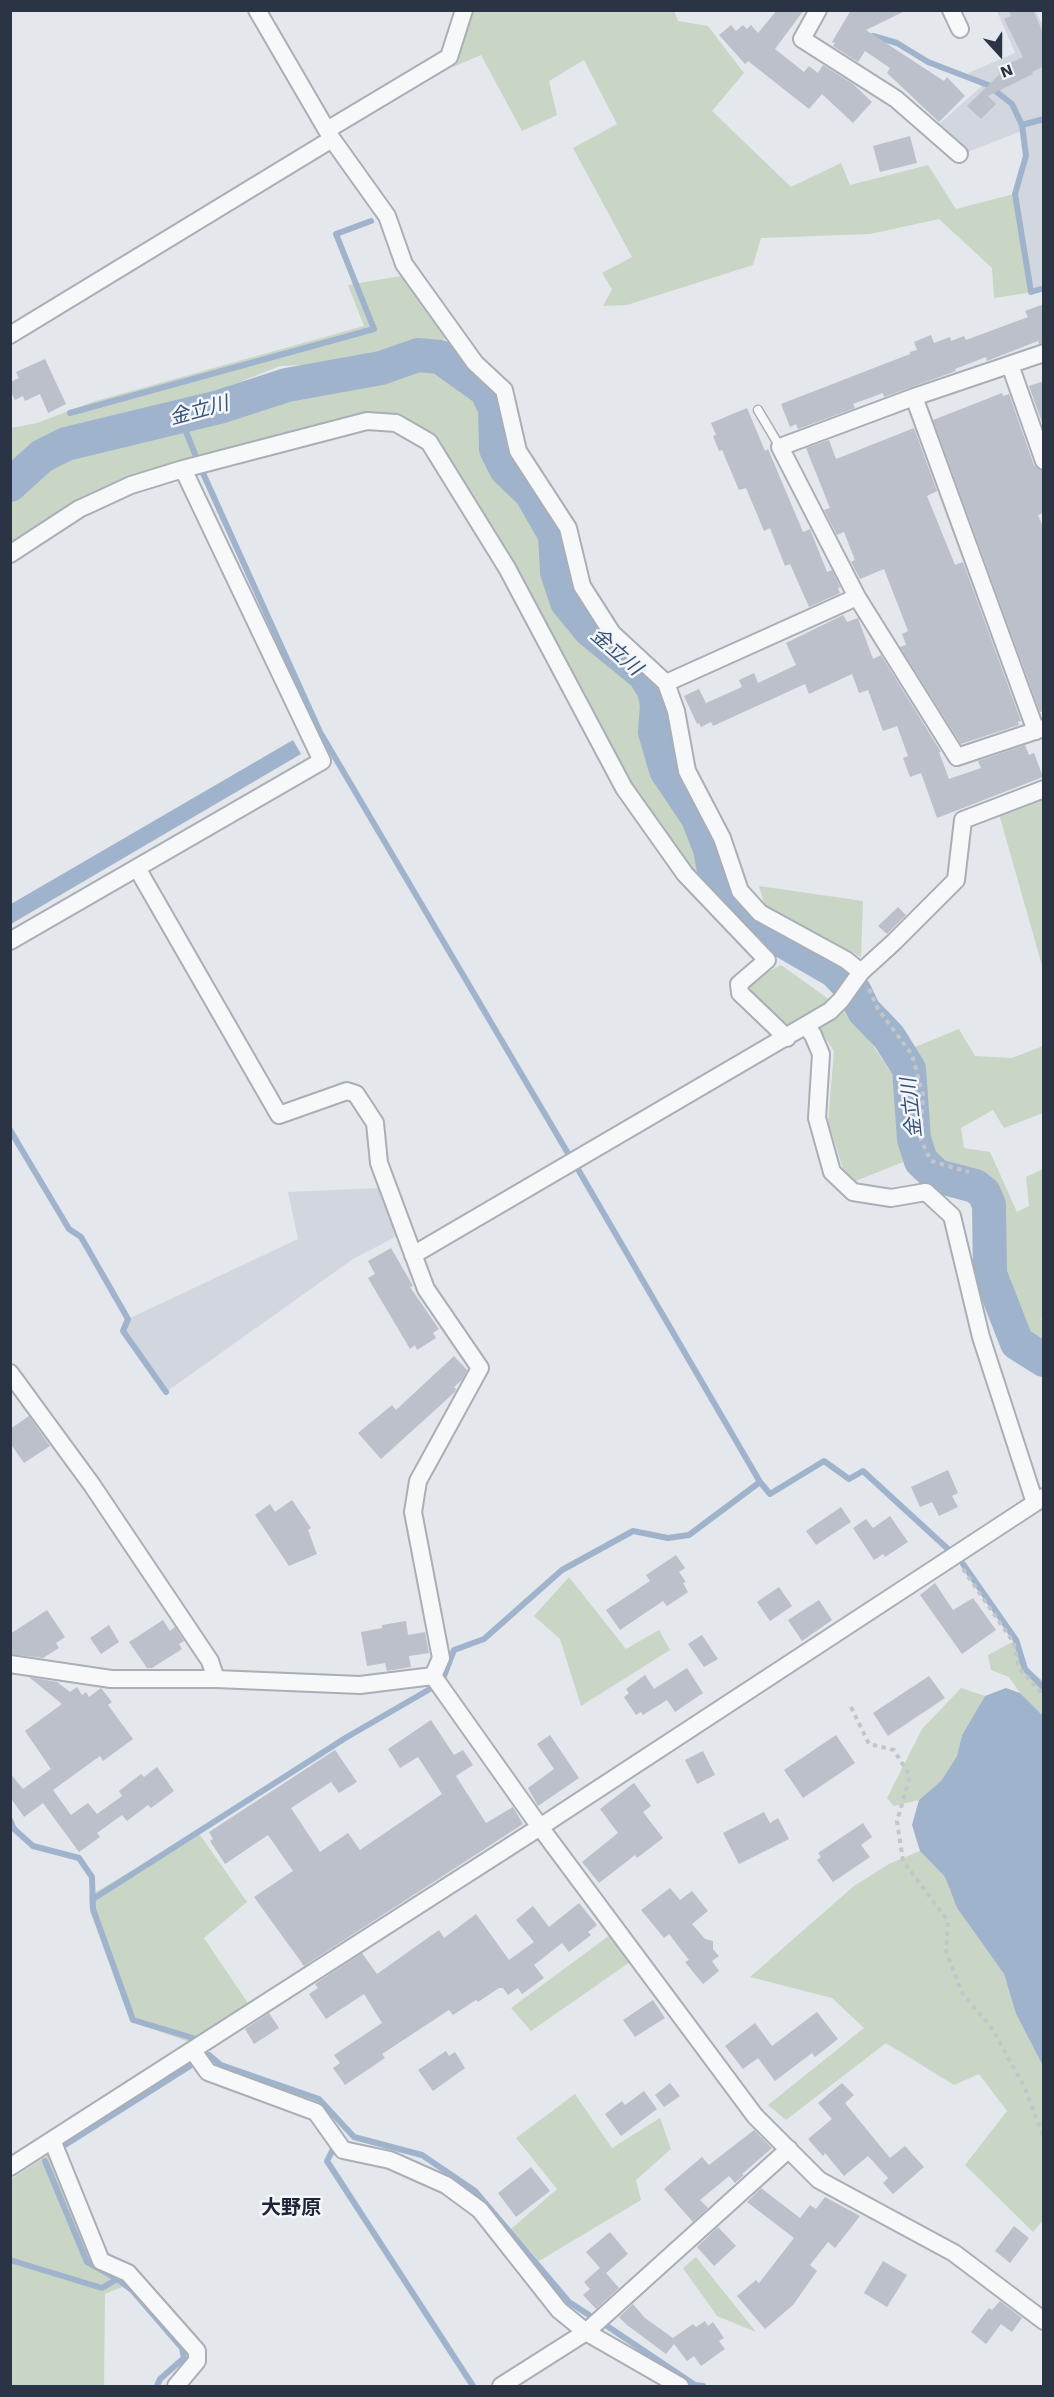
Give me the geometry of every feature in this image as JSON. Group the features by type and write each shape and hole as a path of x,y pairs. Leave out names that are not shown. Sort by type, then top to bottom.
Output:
{"street":[{"path":"257,10 330,134 387,216 404,264 475,363 504,390 518,451 568,528 582,586 612,633 666,683 676,711 687,771 722,838 740,891 760,913 846,960 861,972"},
{"path":"10,335 449,57 464,10"},
{"path":"818,10 802,39 896,99 959,154"},
{"path":"951,10 960,29"},
{"path":"914,397 1040,729 957,757 857,597 780,447 914,397 1044,353"},
{"path":"1010,364 1044,461"},
{"path":"10,554 79,509 131,485 183,469 367,421 396,423 429,442 507,568 624,788 685,874 767,960 739,984 740,993 787,1038"},
{"path":"10,941 322,761 183,469"},
{"path":"666,683 857,597"},
{"path":"413,1255 830,1011 861,972 956,879 963,820 1044,789"},
{"path":"137,868 279,1115 346,1091 357,1094 375,1124 379,1163 426,1289 480,1368 418,1481 413,1512 441,1658 433,1676"},
{"path":"10,2167 540,1827 1040,1500 981,1337 952,1216 926,1192 891,1198 852,1192 832,1172 818,1118 821,1054 813,1035 806,1026"},
{"path":"10,1374 98,1495 210,1661 216,1679"},
{"path":"10,1664 111,1679 216,1679 360,1685 433,1676"},
{"path":"433,1676 540,1827 755,2116 819,2180 954,2253 1044,2321"},
{"path":"193,2051 208,2072 316,2112 343,2150 390,2160 446,2185 480,2210 559,2310 586,2332 680,2386"},
{"path":"52,2140 101,2261 128,2273 197,2351 197,2361 176,2386"},
{"path":"501,2386 586,2332 789,2149"}],"lane":[{"path":"758,410 780,447"}],"path":[{"path":"861,972 878,1010 912,1055 923,1094 921,1140 932,1161 969,1172"},
{"path":"954,1556 1014,1643 1019,1668 1044,1696"},
{"path":"851,1707 869,1744 894,1750 910,1776 897,1821 903,1861 948,1922 946,1951 962,1993 997,2037 1024,2086 1044,2138"}],"shaded area":[{"path":"997,11 1036,11 1044,29 1043,290 1034,292 1018,193 1029,157 1024,130 968,152 939,124 982,86 968,73 1015,53"},
{"path":"379,1188 397,1236 353,1259 166,1392 123,1331 128,1319 298,1239 288,1192"}],"green space":[{"path":"469,11 674,11 678,21 708,26 744,73 712,111 791,187 841,163 850,185 928,165 956,209 1018,193 1034,292 994,298 992,268 939,219 870,234 761,238 753,265 627,305 603,306 612,289 602,273 632,257 573,148 617,124 584,60 549,81 557,115 522,131 481,55 453,67"},
{"path":"401,276 449,338 364,363 280,366 207,395 45,442 11,470 11,428 37,423 92,402 364,326 348,285"},
{"path":"431,363 487,405 491,464 526,500 546,536 547,571 569,621 646,694 654,763 699,838 705,886 628,787 435,438 396,415 369,413 118,480 11,547 11,495 55,456"},
{"path":"1043,797 1043,969 999,814"},
{"path":"759,886 863,901 861,957 765,906"},
{"path":"781,965 855,1018 899,1085 903,1162 848,1184 828,1122 834,1051 813,1018 788,1028 751,992 748,983"},
{"path":"959,1029 975,1056 1012,1058 1043,1046 1043,1113 1004,1128 993,1110 961,1128 964,1148 990,1152 1017,1212 1029,1206 1026,1177 1043,1169 1044,1316 1041,1318 1043,1348 1023,1337 1000,1269 1003,1217 994,1188 966,1168 934,1160 928,1137 927,1092 915,1047"},
{"path":"569,1577 626,1649 659,1630 670,1650 581,1706 560,1639 534,1616"},
{"path":"1018,1639 1027,1668 1043,1681 1043,1716 1020,1693 1009,1677 991,1670 988,1655"},
{"path":"961,1688 985,1696 962,1735 957,1756 941,1781 919,1800 894,1806 887,1798 922,1729"},
{"path":"198,1832 247,1902 204,1938 250,2006 192,2043 130,2021 90,1911 89,1896"},
{"path":"920,1851 945,1877 957,1908 1004,1974 1016,2014 1043,2066 1043,2220 1033,2232 965,2165 1007,2111 979,2074 954,2085 886,2043 786,2120 768,2105 864,2028 832,1998 750,1977 854,1886 889,1864"},
{"path":"610,1935 630,1962 531,2031 511,2008"},
{"path":"575,2094 612,2148 660,2118 671,2149 636,2180 641,2200 539,2261 511,2229 557,2189 516,2138"},
{"path":"48,2155 92,2260 122,2287 105,2294 104,2386 11,2386 11,2179"},
{"path":"696,2257 756,2332 717,2316 683,2268"}],"water":[{"path":"293,740 301,754 11,924 11,904"},
{"path":"1006,1688 1020,1693 1043,1716 1043,2066 1016,2014 1004,1974 957,1908 945,1877 920,1851 912,1825 919,1800 941,1781 957,1756 962,1735 985,1696"}],"building":[{"path":"777,10 804,10 775,49 804,72 809,66 818,73 823,65 853,84 872,102 853,123 822,94 809,109 748,61 745,64 719,35 731,25 736,31 743,25 747,29 751,25 758,33"},
{"path":"851,10 907,10 866,30 944,81 947,77 965,96 939,122 887,73 890,68 865,51 858,62 833,46 835,43 832,42"},
{"path":"1009,10 1033,10 1044,35 1044,66 1032,72 1033,74 988,96 996,104 981,119 967,106 1000,74 998,69 1023,57 1004,19 1011,16"},
{"path":"910,136 917,163 880,172 873,146"},
{"path":"1044,304 1044,343 1039,344 1038,341 987,361 986,357 955,369 956,371 884,397 883,393 853,404 855,408 798,429 796,424 790,427 781,404 910,354 917,350 914,342 931,335 934,343 950,337 951,341 964,336 966,340 1028,317 1025,311"},
{"path":"45,359 66,404 48,413 40,394 25,401 23,396 15,400 10,390 10,382 19,378 16,372"},
{"path":"1044,381 1044,428 1029,386"},
{"path":"1002,393 1003,396 1009,394 1034,465 1044,471 1044,513 1038,515 1044,529 1044,711 1040,712 933,420"},
{"path":"747,408 765,451 768,449 803,532 810,529 827,572 832,570 840,587 838,588 840,593 809,607 790,564 785,566 770,528 764,531 746,488 739,490 722,450 719,451 713,436 716,435 711,423"},
{"path":"914,428 937,491 927,496 955,565 963,562 1021,721 1018,722 1019,725 961,744 900,647 906,645 902,634 908,631 884,569 860,579 851,562 855,560 844,532 837,535 824,510 830,508 806,448 829,440 836,459"},
{"path":"843,615 847,622 858,618 873,659 881,655 941,752 939,752 949,779 981,768 978,761 1025,745 1029,755 1034,753 1043,777 937,818 921,773 910,777 903,758 908,756 897,726 883,731 868,690 859,693 852,674 809,694 805,684 713,726 711,722 701,727 699,723 697,724 684,696 699,689 706,703 742,687 739,680 754,673 758,683 796,665 786,643"},
{"path":"898,907 906,915 887,934 878,926"},
{"path":"391,1248 413,1286 410,1287 439,1329 433,1333 436,1338 417,1350 415,1345 410,1349 368,1278 375,1274 368,1261"},
{"path":"454,1356 467,1370 462,1380 454,1387 455,1392 381,1459 358,1433 392,1405 396,1410"},
{"path":"29,1416 50,1446 24,1463 10,1443 10,1429"},
{"path":"948,1470 958,1493 952,1496 958,1507 939,1516 932,1502 920,1507 911,1487"},
{"path":"292,1500 311,1528 308,1530 317,1554 289,1566 255,1515 270,1504 275,1512"},
{"path":"841,1507 851,1522 816,1545 806,1531"},
{"path":"890,1516 908,1542 885,1557 883,1554 874,1560 853,1528 866,1519 873,1528"},
{"path":"676,1555 685,1568 679,1572 686,1582 683,1583 688,1592 667,1606 663,1601 620,1630 606,1610 650,1581 646,1575"},
{"path":"935,1583 953,1610 973,1598 996,1630 962,1654 920,1595"},
{"path":"779,1587 792,1606 770,1621 757,1602"},
{"path":"819,1600 832,1620 802,1641 788,1620"},
{"path":"47,1610 65,1637 56,1643 59,1648 43,1658 10,1654 10,1634"},
{"path":"163,1620 170,1631 175,1627 184,1641 179,1644 182,1649 152,1668 147,1668 129,1642"},
{"path":"406,1621 408,1635 425,1632 429,1653 409,1656 411,1667 387,1671 385,1663 367,1666 361,1632 382,1628 382,1625"},
{"path":"109,1625 119,1642 101,1654 90,1638"},
{"path":"702,1635 718,1659 704,1667 688,1644"},
{"path":"687,1668 703,1693 675,1712 667,1700 643,1715 641,1712 636,1715 624,1697 629,1693 626,1689 645,1675 654,1689"},
{"path":"929,1676 945,1698 888,1736 873,1713"},
{"path":"29,1677 57,1682 70,1692 77,1687 82,1695 86,1692 89,1697 101,1688 112,1702 108,1705 133,1739 103,1761 100,1756 53,1790 71,1815 88,1803 97,1814 122,1796 119,1791 141,1774 144,1777 157,1767 174,1791 151,1808 148,1805 127,1821 122,1815 97,1833 100,1837 79,1852 43,1803 24,1817 10,1797 10,1773 23,1789 51,1769 25,1731 62,1704"},
{"path":"431,1720 454,1755 463,1750 473,1765 456,1776 486,1823 513,1807 523,1824 304,1966 254,1897 293,1871 268,1835 225,1864 210,1841 213,1839 209,1832 335,1750 357,1782 339,1793 331,1782 291,1808 320,1852 348,1833 360,1850 442,1794 418,1757 400,1768 388,1749"},
{"path":"550,1735 579,1778 538,1806 528,1788 554,1769 537,1744"},
{"path":"836,1735 855,1763 803,1798 784,1770"},
{"path":"703,1751 715,1775 697,1784 685,1760"},
{"path":"634,1783 651,1806 643,1812 663,1838 637,1858 635,1855 599,1883 582,1862 618,1833 600,1809"},
{"path":"764,1812 770,1823 778,1818 789,1839 739,1864 723,1833"},
{"path":"863,1823 872,1837 861,1845 870,1857 833,1882 817,1860 821,1857 818,1853"},
{"path":"670,1888 680,1900 692,1891 708,1911 692,1924 705,1939 713,1941 713,1949 719,1956 712,1961 719,1971 703,1984 685,1962 689,1960 669,1934 664,1938 641,1910"},
{"path":"579,1903 597,1925 588,1932 591,1935 569,1952 562,1943 534,1965 544,1978 522,1994 518,1988 508,1995 503,1988 499,1988 453,2015 449,2010 382,2054 385,2058 345,2085 333,2068 340,2063 334,2055 382,2023 364,1994 326,2019 309,1994 318,1988 315,1984 362,1953 377,1974 439,1930 444,1938 476,1914 509,1960 534,1942 516,1920 533,1906 549,1927"},
{"path":"653,2000 665,2018 635,2037 623,2020"},
{"path":"817,2012 838,2039 815,2057 812,2053 775,2081 758,2058 743,2069 725,2046 755,2023 772,2046"},
{"path":"269,2013 279,2028 254,2044 245,2029"},
{"path":"446,2051 449,2056 455,2052 465,2068 433,2091 418,2070"},
{"path":"670,2083 680,2096 664,2107 655,2095"},
{"path":"842,2083 854,2095 845,2103 890,2158 905,2146 924,2167 893,2194 883,2183 888,2178 868,2156 844,2176 825,2153 823,2156 808,2139 832,2119 818,2103"},
{"path":"644,2091 657,2109 621,2136 605,2114 622,2101 625,2105"},
{"path":"754,2130 772,2148 735,2183 729,2176 700,2200 708,2208 693,2222 664,2189 702,2157 709,2165"},
{"path":"531,2167 550,2191 516,2217 498,2193"},
{"path":"761,2188 800,2218 810,2205 816,2209 825,2197 860,2216 835,2248 828,2242 810,2265 817,2271 793,2305 765,2329 737,2296 756,2280 759,2283 794,2238 747,2202"},
{"path":"1014,2226 1029,2238 1010,2263 995,2251"},
{"path":"718,2227 736,2246 714,2266 697,2247"},
{"path":"610,2232 628,2254 606,2273 619,2288 596,2309 583,2295 590,2289 584,2282 600,2268 586,2252"},
{"path":"883,2261 907,2275 887,2307 864,2293"},
{"path":"1000,2301 1022,2318 1012,2332 1001,2324 986,2344 971,2332 989,2308 992,2310"},
{"path":"633,2304 645,2318 673,2338 693,2324 696,2327 705,2321 708,2326 713,2322 724,2338 719,2341 725,2349 701,2366 694,2356 687,2361 674,2344 666,2354 619,2317"}],"waterway":[{"path":"873,36 897,43 928,62 988,85 1012,104 1022,125 1026,156 1015,194 1031,292 1044,288"},
{"path":"1022,125 1044,119"},
{"path":"70,413 374,329 336,234 371,221"},
{"name":"金立川","path":"10,485 42,456 66,444 219,407 287,385 381,368 418,355 440,357 486,390 495,408 496,449 506,469 531,493 555,535 557,572 567,602 590,630 644,674 654,690 657,705 655,732 666,770 698,818 710,849 717,886 736,914 835,971 855,992 864,1011 889,1037 909,1069 914,1139 921,1161 937,1176 975,1186 984,1193 989,1205 990,1274 1017,1343 1044,1360"},
{"path":"180,417 195,454"},
{"path":"202,471 320,732 569,1155"},
{"path":"10,1130 69,1229 81,1237 128,1319 123,1331 166,1392"},
{"path":"579,1171 760,1482"},
{"path":"444,1676 454,1650 484,1639 562,1570 633,1531 668,1538 689,1535 760,1482 770,1494 824,1461 849,1479 863,1471 949,1550"},
{"path":"963,1564 1016,1640 1025,1669 1044,1688"},
{"path":"93,1899 347,1737 430,1689"},
{"path":"10,1820 14,1829 33,1846 79,1858 92,1877 93,1909 133,2020 193,2038"},
{"path":"209,2055 221,2065 319,2099 354,2137 422,2155 475,2191 569,2302 589,2315"},
{"path":"65,2145 190,2066"},
{"path":"332,2151 327,2161 473,2386"},
{"path":"45,2161 87,2262 117,2279"},
{"path":"10,2260 102,2288 117,2279 132,2290 182,2348 184,2358 160,2379 157,2386"},
{"path":"607,2326 695,2385 703,2386"}],"district":[{"name":"大野原","path":"291,2208"}]}
